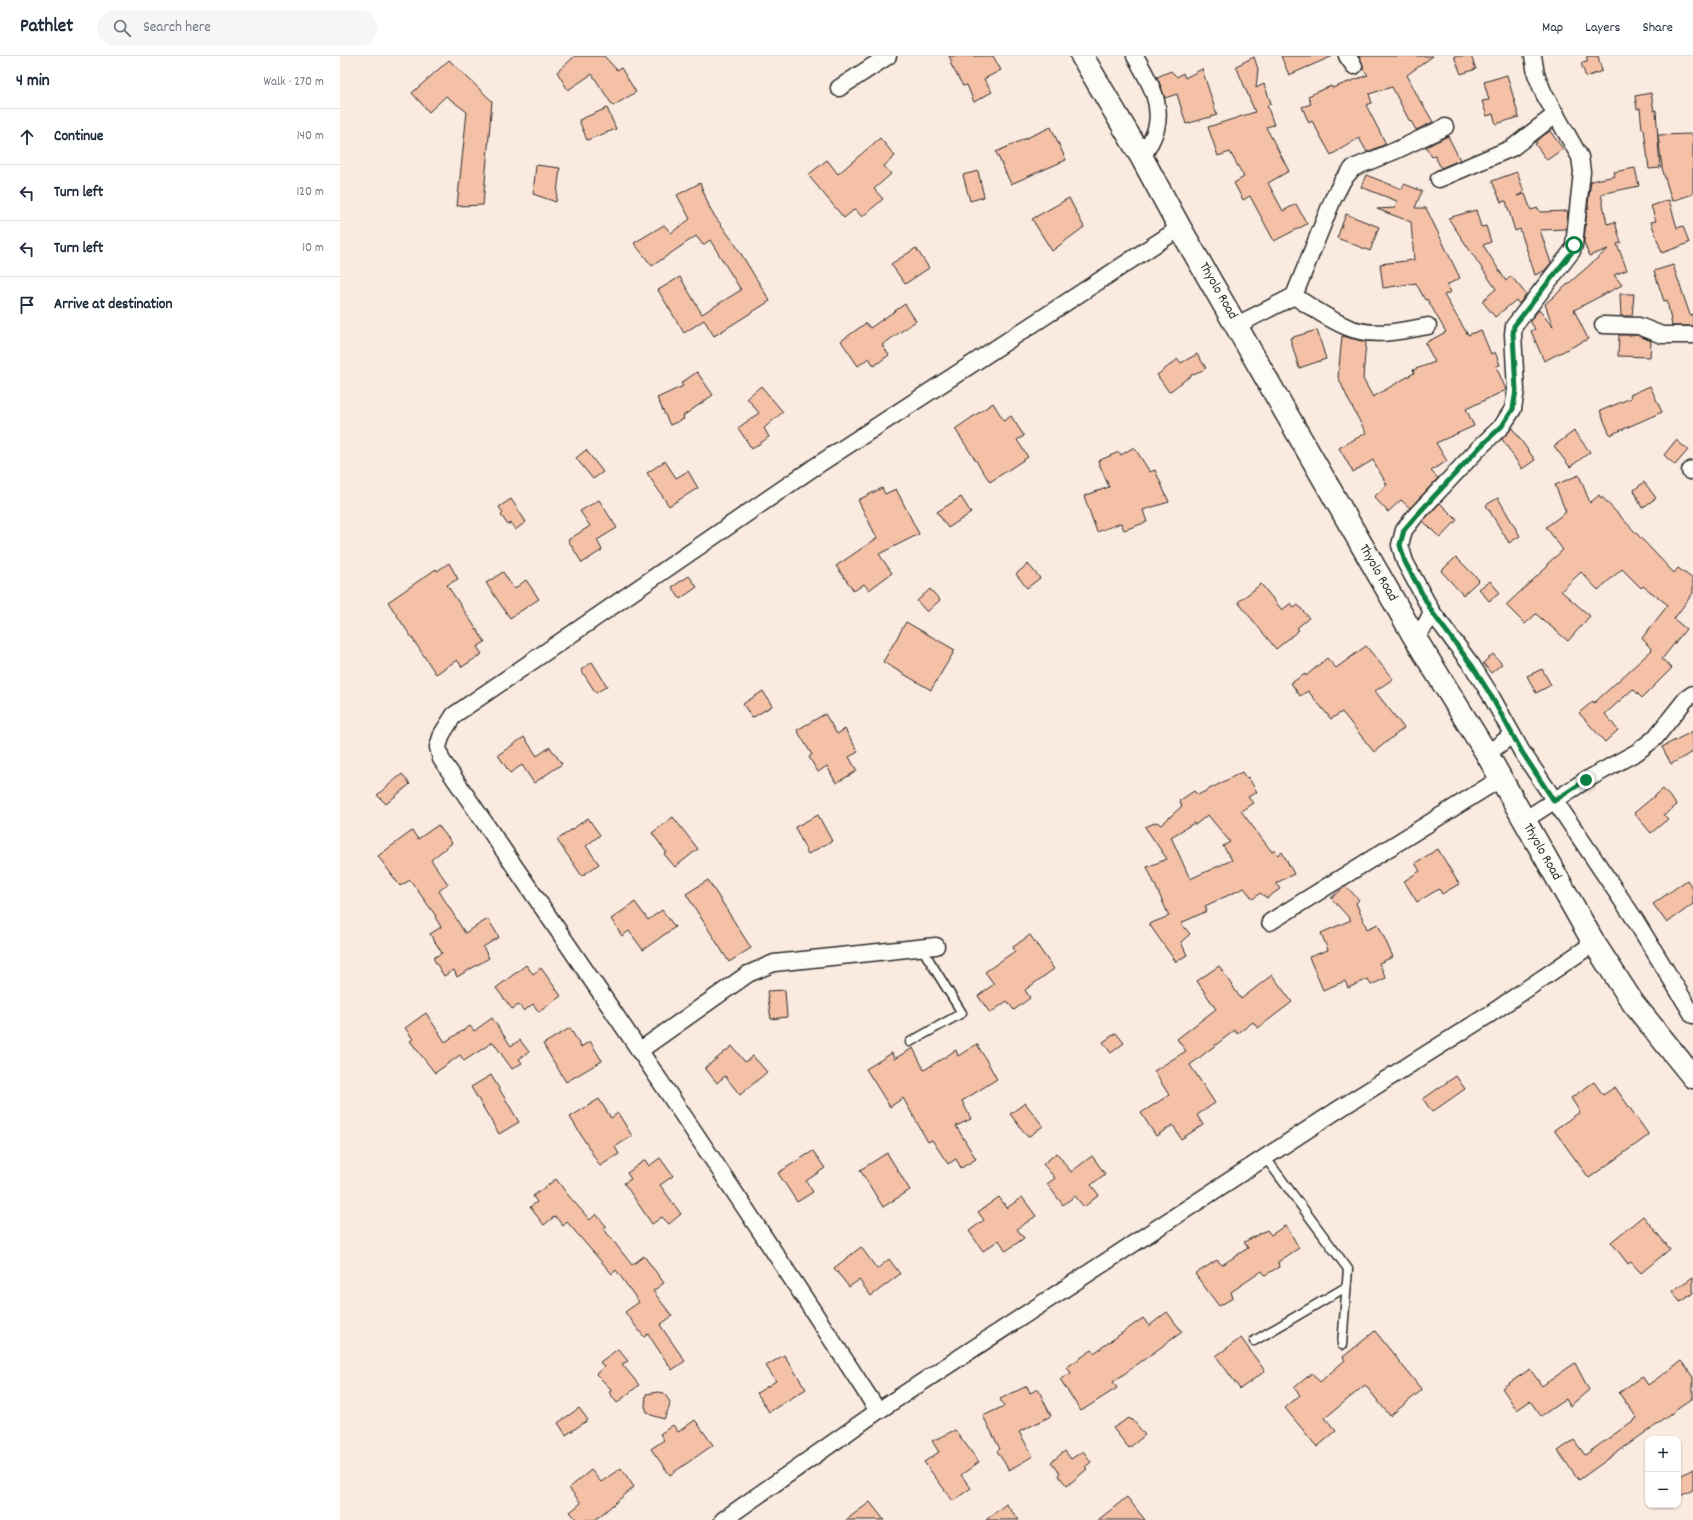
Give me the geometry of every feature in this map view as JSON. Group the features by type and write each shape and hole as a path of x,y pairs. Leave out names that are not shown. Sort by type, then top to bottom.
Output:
{"highway":[{"name":"Thyolo Road","path":"1082,56 1142,158 1180,228 1237,325 1415,638 1487,754 1523,821 1594,943 1633,1003 1693,1077"}],"street":[{"path":"839,88 888,56"},
{"path":"1135,56 1154,93 1159,112 1156,131 1142,158"},
{"path":"1533,56 1536,74 1542,87 1580,157 1582,172 1574,245 1572,252 1514,326 1513,334 1516,390 1513,409 1502,426 1475,452 1404,530 1400,545 1405,562 1432,612 1473,667 1490,694 1512,735 1554,801 1634,918 1693,1015"},
{"path":"1439,179 1512,148 1556,114"},
{"path":"1237,325 1294,296 1333,199 1343,180 1353,168 1396,150 1445,126"},
{"path":"878,1410 639,1051 441,759 438,747 442,734 454,715 807,472 1180,228"},
{"path":"1294,296 1330,319 1348,328 1369,332 1401,331 1428,326"},
{"path":"1603,325 1639,326 1662,335 1693,335"},
{"path":"1415,638 1426,624 1432,612"},
{"path":"1523,821 1586,780 1637,752 1655,738 1686,699 1693,694"},
{"path":"1487,754 1512,735"},
{"path":"1270,922 1500,779"},
{"path":"730,1518 878,1410 1336,1111 1490,1014 1594,943"},
{"path":"639,1051 748,974 774,963 928,946"}],"lane":[{"path":"910,1042 962,1013 928,946"},
{"path":"1265,1157 1348,1269 1342,1345"},
{"path":"1254,1341 1346,1287"}],"building":[{"path":"575,56 604,56 617,70 621,68 636,92 613,106 592,74 568,90 557,72"},
{"path":"949,56 993,56 1001,70 984,79 992,92 974,102 967,85 963,86 950,63 952,62"},
{"path":"1281,56 1333,56 1289,75"},
{"path":"1359,56 1433,56 1407,75 1421,103 1433,122 1416,130 1411,121 1410,122 1392,87 1369,94 1372,103 1366,105 1386,144 1367,152 1359,138 1331,155 1312,121 1309,123 1302,107 1311,104 1308,96 1331,86 1332,88 1368,75 1363,69"},
{"path":"1454,56 1471,56 1476,69 1461,74"},
{"path":"1587,56 1598,56 1602,71 1586,77 1581,63 1587,62"},
{"path":"1254,57 1258,69 1256,88 1264,84 1271,103 1267,105 1274,125 1266,127 1289,171 1268,183 1283,211 1296,204 1307,224 1274,241 1250,196 1243,200 1234,183 1244,177 1230,152 1218,156 1208,127 1255,112 1236,66"},
{"path":"449,60 492,101 483,205 457,206 467,112 446,96 429,112 412,93"},
{"path":"1202,69 1217,115 1186,124 1177,94 1165,98 1157,77 1171,71 1177,77 1183,73 1185,78"},
{"path":"1507,75 1519,117 1496,124 1493,114 1487,116 1482,101 1489,100 1484,82"},
{"path":"1651,93 1654,111 1656,110 1660,168 1649,169 1640,108 1637,109 1635,96"},
{"path":"607,108 616,129 587,140 579,120"},
{"path":"1051,127 1066,160 1011,184 996,152"},
{"path":"1550,131 1563,149 1547,160 1535,144 1537,143 1536,141"},
{"path":"1693,134 1693,194 1672,201 1662,168 1658,135"},
{"path":"1448,136 1460,160 1441,168 1435,156 1432,157 1426,147"},
{"path":"880,138 895,156 884,166 891,174 874,189 883,199 862,217 855,209 844,218 808,175 827,160 838,174"},
{"path":"536,165 560,168 556,202 533,194"},
{"path":"1635,168 1639,186 1601,194 1607,224 1615,222 1621,243 1617,244 1627,270 1614,275 1622,285 1574,310 1588,339 1544,361 1531,331 1535,329 1530,321 1539,310 1553,327 1545,304 1608,249 1589,256 1584,242 1587,209 1589,209 1588,204 1591,181 1615,176 1614,172"},
{"path":"978,171 984,197 970,201 963,175"},
{"path":"1517,172 1524,192 1517,196 1525,194 1531,210 1538,208 1540,212 1568,211 1566,229 1540,230 1551,263 1544,271 1535,275 1520,229 1515,231 1506,201 1501,202 1492,181"},
{"path":"1366,175 1402,189 1404,184 1422,191 1415,208 1426,208 1460,278 1447,285 1451,292 1444,295 1468,335 1481,330 1491,354 1495,352 1500,365 1496,366 1506,390 1466,409 1474,426 1436,443 1447,461 1431,471 1438,478 1410,508 1401,500 1388,512 1374,497 1387,485 1373,460 1353,472 1339,448 1366,433 1338,377 1342,336 1366,342 1363,379 1373,397 1414,373 1413,370 1435,362 1425,343 1446,332 1427,299 1425,300 1416,283 1383,288 1380,264 1414,260 1411,222 1377,209 1395,208 1397,201 1361,187"},
{"path":"700,183 711,211 735,244 770,301 714,336 704,320 684,333 658,290 680,277 702,314 741,290 710,240 703,245 696,236 652,266 634,243 664,225 671,233 690,219 677,195"},
{"path":"1069,198 1084,227 1052,251 1032,219"},
{"path":"1669,200 1677,228 1683,226 1689,243 1662,253 1651,222 1656,221 1651,206"},
{"path":"1476,210 1481,227 1486,226 1491,242 1483,245 1506,281 1511,276 1526,294 1519,304 1516,300 1495,317 1482,301 1496,289 1448,218"},
{"path":"1346,214 1379,227 1370,251 1337,238"},
{"path":"916,248 929,268 905,284 891,264"},
{"path":"1673,265 1690,315 1693,314 1693,326 1672,326 1667,300 1664,301 1654,271"},
{"path":"1620,294 1634,294 1632,316 1621,316"},
{"path":"905,304 916,321 882,345 889,355 874,366 869,358 858,366 841,341 866,323 870,328"},
{"path":"1317,330 1326,359 1299,368 1290,338"},
{"path":"1619,335 1637,335 1651,341 1650,357 1618,356"},
{"path":"1197,354 1206,368 1194,375 1193,374 1169,392 1157,375 1178,359 1181,363"},
{"path":"697,372 713,395 683,416 684,419 670,425 657,398 683,386 681,383"},
{"path":"761,386 783,412 764,428 769,437 752,449 738,428 759,413 747,398"},
{"path":"1650,386 1662,412 1610,435 1600,411 1631,398 1630,395"},
{"path":"993,403 1004,421 1011,416 1024,436 1017,440 1028,457 990,482 955,429"},
{"path":"1512,428 1535,460 1522,469 1502,439"},
{"path":"1574,431 1590,452 1570,467 1554,446"},
{"path":"1676,440 1688,450 1675,465 1664,455"},
{"path":"1134,447 1150,472 1155,470 1169,502 1143,510 1147,522 1124,530 1121,523 1097,532 1084,496 1109,487 1098,461 1119,452 1121,455"},
{"path":"586,450 603,472 593,479 576,458"},
{"path":"665,461 676,478 688,471 698,488 669,506 647,473"},
{"path":"1579,475 1590,503 1599,495 1601,498 1602,497 1674,573 1678,568 1693,579 1693,593 1674,619 1686,629 1662,659 1672,668 1642,698 1633,689 1605,714 1618,730 1605,742 1579,713 1593,701 1594,703 1652,650 1642,638 1668,605 1643,586 1641,588 1622,569 1598,590 1581,572 1561,591 1590,616 1568,641 1536,614 1525,624 1506,605 1563,550 1546,527 1566,512 1555,485"},
{"path":"1644,482 1656,498 1642,508 1634,490"},
{"path":"882,488 885,494 896,489 919,534 879,554 892,573 869,590 864,584 854,591 836,566 877,538 858,500"},
{"path":"961,497 971,513 948,528 937,512"},
{"path":"1498,498 1520,536 1509,543 1486,505"},
{"path":"511,499 526,522 515,530 511,523 508,525 501,515 503,513 499,507"},
{"path":"599,500 617,528 597,540 602,550 582,563 568,540 590,526 580,511"},
{"path":"1440,503 1457,520 1440,538 1423,521"},
{"path":"1456,557 1479,580 1463,595 1441,571"},
{"path":"449,563 458,579 447,585 485,642 477,647 482,654 462,667 457,660 436,674 388,602 436,569 437,571"},
{"path":"1028,564 1040,578 1027,588 1016,574"},
{"path":"503,572 514,589 526,580 539,599 510,618 486,583"},
{"path":"689,576 697,587 680,599 672,587"},
{"path":"1490,581 1500,593 1489,601 1479,589"},
{"path":"1261,584 1282,610 1291,603 1294,608 1298,605 1309,618 1297,628 1299,630 1276,649 1238,602"},
{"path":"930,589 940,600 927,612 917,601"},
{"path":"906,622 955,650 931,690 883,662"},
{"path":"1366,646 1393,679 1375,691 1404,728 1374,752 1342,712 1331,719 1308,691 1300,696 1291,683 1305,674 1306,676 1327,658 1336,668"},
{"path":"1493,654 1502,664 1491,673 1483,663"},
{"path":"592,662 607,686 596,693 581,670"},
{"path":"1542,669 1551,685 1536,693 1527,676"},
{"path":"763,691 772,706 752,718 743,704"},
{"path":"825,714 837,734 845,729 858,752 849,757 857,771 836,783 827,766 818,772 809,757 812,755 797,730"},
{"path":"1693,731 1693,752 1671,764 1662,747"},
{"path":"524,737 537,756 550,747 562,764 534,783 522,765 510,773 498,755"},
{"path":"1242,772 1246,778 1248,777 1257,792 1248,797 1253,803 1241,811 1272,852 1275,850 1278,855 1282,852 1294,874 1276,883 1280,889 1267,898 1260,893 1253,899 1244,888 1205,906 1207,911 1181,923 1190,934 1181,942 1187,955 1176,962 1149,924 1169,916 1147,867 1167,859 1145,827 1157,822 1161,825 1182,806 1179,801 1194,791 1198,795","holes":["1208,815 1230,842 1223,846 1232,860 1190,879 1171,837 1194,823 1195,825"]},
{"path":"402,774 410,784 386,804 377,795"},
{"path":"1663,789 1677,805 1664,815 1668,819 1651,833 1634,813"},
{"path":"818,815 832,841 808,854 795,827"},
{"path":"673,817 698,849 675,867 664,854 667,853 652,833"},
{"path":"588,818 600,835 586,846 599,864 582,876 557,840"},
{"path":"438,825 452,843 431,860 448,884 439,891 465,933 488,919 499,937 483,947 489,958 457,977 454,970 444,976 433,958 442,953 430,934 441,927 435,917 436,916 410,880 400,886 378,856 412,831 418,839"},
{"path":"1438,849 1459,884 1442,894 1439,889 1417,902 1404,881 1420,871 1415,863"},
{"path":"708,880 751,948 729,962 686,894"},
{"path":"1687,880 1693,889 1693,904 1667,923 1653,904"},
{"path":"1346,886 1359,900 1356,903 1367,929 1378,924 1393,957 1379,963 1386,978 1371,985 1368,979 1348,988 1345,981 1323,990 1309,957 1328,950 1321,933 1351,920 1331,898"},
{"path":"635,902 648,920 662,910 675,927 643,950 629,931 622,936 611,919"},
{"path":"1030,935 1054,969 1025,990 1030,998 1014,1010 1007,1001 990,1013 978,996 994,984 985,972 1015,951 1013,947"},
{"path":"526,965 533,974 541,968 561,996 539,1012 533,1004 524,1011 519,1005 512,1009 496,988"},
{"path":"1219,966 1241,999 1272,975 1292,1002 1258,1028 1253,1022 1237,1034 1235,1030 1190,1065 1215,1103 1197,1115 1203,1125 1181,1139 1173,1125 1156,1136 1141,1113 1169,1095 1154,1071 1186,1051 1177,1039 1216,1009 1197,981"},
{"path":"785,990 787,1017 771,1019 767,991"},
{"path":"426,1013 445,1042 470,1026 474,1031 492,1018 511,1046 520,1040 529,1052 519,1059 522,1063 512,1069 493,1042 464,1061 460,1055 435,1073 410,1041 413,1039 405,1028"},
{"path":"570,1028 581,1047 590,1041 602,1061 566,1082 543,1044"},
{"path":"1116,1033 1124,1043 1111,1053 1103,1042"},
{"path":"977,1044 997,1079 962,1101 971,1119 956,1126 976,1159 961,1168 956,1159 948,1164 932,1140 928,1142 903,1098 890,1107 866,1069 892,1053 894,1059 913,1048 924,1070 956,1050 958,1056"},
{"path":"732,1046 745,1062 753,1056 767,1072 740,1095 725,1076 717,1083 705,1068"},
{"path":"491,1075 519,1122 499,1134 471,1087"},
{"path":"1456,1076 1465,1089 1432,1112 1423,1099"},
{"path":"1594,1082 1603,1095 1615,1087 1649,1135 1589,1178 1554,1130 1580,1112 1571,1098"},
{"path":"599,1099 611,1118 618,1113 632,1136 615,1147 619,1154 600,1166 570,1117"},
{"path":"1025,1103 1043,1126 1028,1137 1010,1114"},
{"path":"813,1151 825,1168 806,1181 813,1192 797,1202 778,1173"},
{"path":"887,1153 910,1190 883,1207 860,1170"},
{"path":"1057,1153 1071,1172 1092,1156 1105,1174 1091,1185 1099,1195 1084,1207 1075,1196 1063,1205 1047,1184 1055,1178 1043,1164"},
{"path":"660,1158 673,1176 660,1185 681,1214 669,1224 662,1217 652,1224 624,1183 631,1179 627,1173 645,1160 649,1166"},
{"path":"556,1179 590,1220 596,1214 606,1226 603,1228 632,1265 644,1256 664,1283 653,1291 672,1316 660,1325 685,1361 672,1370 648,1334 644,1337 625,1312 639,1302 616,1270 612,1274 567,1222 563,1226 555,1216 544,1225 530,1207 537,1202 533,1196"},
{"path":"999,1197 1007,1208 1022,1197 1036,1216 1017,1229 1024,1238 1006,1251 999,1240 983,1251 969,1231 984,1220 978,1212"},
{"path":"1643,1216 1670,1249 1641,1273 1631,1262 1628,1264 1611,1242"},
{"path":"1286,1225 1299,1248 1278,1262 1279,1267 1265,1275 1262,1271 1231,1292 1233,1298 1219,1306 1195,1274 1217,1260 1222,1265 1248,1248 1244,1242 1267,1230 1271,1235"},
{"path":"861,1247 877,1269 889,1259 900,1274 871,1296 859,1280 849,1287 834,1268"},
{"path":"1693,1277 1693,1293 1680,1302 1672,1291"},
{"path":"1167,1312 1182,1332 1113,1382 1117,1388 1081,1411 1060,1379 1071,1373 1067,1367 1092,1350 1094,1353 1143,1318 1149,1326"},
{"path":"1375,1331 1422,1390 1390,1416 1365,1385 1325,1418 1336,1431 1317,1447 1285,1408 1300,1395 1294,1388 1312,1373 1320,1382 1345,1360 1343,1357"},
{"path":"1241,1338 1265,1371 1240,1389 1216,1356"},
{"path":"618,1349 628,1361 622,1364 639,1385 617,1403 609,1392 612,1390 596,1374 604,1367 600,1362"},
{"path":"784,1355 806,1389 769,1412 757,1393 776,1381 766,1366"},
{"path":"1681,1361 1693,1377 1693,1398 1579,1480 1558,1451 1574,1440 1585,1455 1637,1418 1619,1393 1642,1376 1648,1385"},
{"path":"1575,1363 1589,1390 1570,1406 1566,1399 1541,1416 1530,1401 1517,1410 1502,1388 1530,1369 1542,1386"},
{"path":"1027,1386 1030,1393 1038,1389 1051,1416 1019,1432 1033,1456 1009,1470 997,1451 1000,1449 983,1416 1004,1406 1000,1399"},
{"path":"658,1392 664,1393 670,1402 664,1419 651,1415 647,1412 645,1406 646,1394"},
{"path":"579,1408 588,1420 566,1435 558,1423"},
{"path":"1129,1418 1131,1420 1132,1419 1145,1435 1129,1448 1113,1428"},
{"path":"695,1420 713,1445 670,1475 651,1449 664,1440 660,1434 673,1425 678,1432"},
{"path":"955,1430 979,1462 961,1475 971,1488 953,1501 924,1462 939,1452 932,1441"},
{"path":"1065,1451 1071,1459 1083,1451 1091,1462 1085,1467 1087,1469 1067,1486 1058,1475 1060,1473 1051,1462"},
{"path":"621,1468 634,1487 595,1520 577,1520 570,1512 581,1503 569,1488 591,1470 601,1482"},
{"path":"1693,1469 1693,1490 1681,1496 1681,1475"},
{"path":"1127,1497 1145,1520 1098,1520"},
{"path":"870,1502 884,1520 846,1520"},
{"path":"1006,1504 1019,1520 986,1520"}],"route":[{"path":"1574,245 1572,252 1514,326 1513,334 1516,390 1513,409 1502,426 1480,447 1404,530 1400,545 1405,562 1432,612 1473,667 1490,694 1522,752 1554,801 1586,780"}]}
